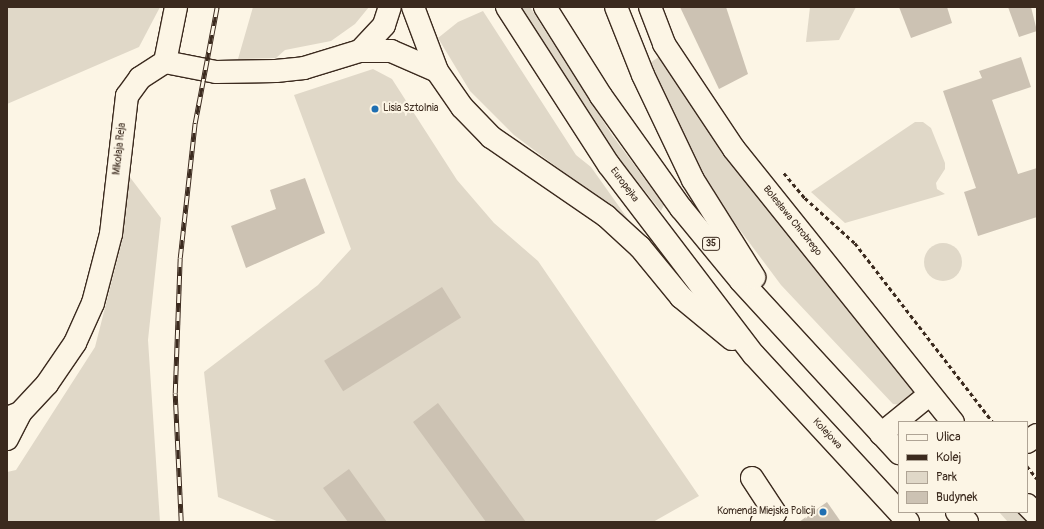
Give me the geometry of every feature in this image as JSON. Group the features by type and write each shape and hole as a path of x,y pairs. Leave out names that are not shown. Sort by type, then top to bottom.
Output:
{"main road":[{"path":"176,7 165,62 216,72 276,71 360,51 391,51 437,71"},
{"path":"360,51 384,25 390,7"},
{"path":"413,7 437,71 462,107 491,137 606,216 640,247 680,297 754,355"},
{"name":"Europejka","path":"507,7 609,165 754,355"},
{"name":"35","path":"545,7 600,96 681,208 792,335 898,452"},
{"path":"616,7 643,75 692,180 792,335"},
{"name":"Bolesława Chrobrego","path":"650,7 664,44 734,149 952,421"},
{"name":"Mikołaja Reja","path":"7,439 14,415 47,384 75,343 93,303 111,234 127,96 140,78 165,62"},
{"name":"Kolejowa","path":"754,355 898,511"},
{"path":"881,434 930,394"},
{"path":"1028,441 1037,435"},
{"path":"752,478 768,518"},
{"path":"1028,506 1037,515"},
{"name":"Kolejowa","path":"900,513 908,522"},
{"path":"958,513 967,522"}],"path":[{"path":"779,167 805,198 855,242 992,421"},
{"path":"1028,467 1037,479"}],"green space":[{"path":"7,7 160,7 139,47 7,104"},
{"path":"253,7 369,7 355,24 331,41 285,50 276,58 238,59"},
{"path":"519,7 530,7 612,135 664,205 661,211 604,140"},
{"path":"810,7 856,7 839,40 806,42"},
{"path":"483,11 576,155 591,167 630,222 514,135 470,91 438,38 458,22"},
{"path":"664,54 695,110 724,151 918,392 902,405 893,404 781,285 710,190 645,60 649,58 651,62"},
{"path":"373,69 392,79 457,180 494,223 538,261 699,496 653,522 279,522 218,497 204,372 318,285 351,249 294,95"},
{"path":"915,122 923,122 931,128 945,163 945,169 936,183 937,189 945,194 845,223 811,192"},
{"path":"129,176 161,218 148,340 160,522 7,522 7,472 16,470 95,347 122,241"},
{"path":"943,243 956,249 962,262 956,275 943,281 930,275 924,262 930,249"},
{"path":"1000,513 1021,513 1030,522 1008,522"}],"building":[{"path":"680,7 726,7 748,74 719,89"},
{"path":"899,7 947,7 952,23 911,38"},
{"path":"1008,7 1031,7 1037,31 1019,37"},
{"path":"1021,57 1031,87 992,100 1018,174 1037,168 1037,217 978,236 964,192 976,188 943,91 982,78 979,71"},
{"path":"305,178 325,233 246,268 231,226 276,209 270,190"},
{"path":"442,287 461,318 343,391 324,361"},
{"path":"438,403 526,522 486,522 413,422"},
{"path":"349,469 387,522 348,522 323,488"},
{"name":"Komenda Miejska Policji","path":"827,502 841,522 799,522"}],"railway":[{"path":"181,522 175,393 180,258 195,123 217,7"}],"place":[{"name":"Lisia Sztolnia","path":"375,109"},
{"name":"Komenda Miejska Policji","path":"823,512"}]}
